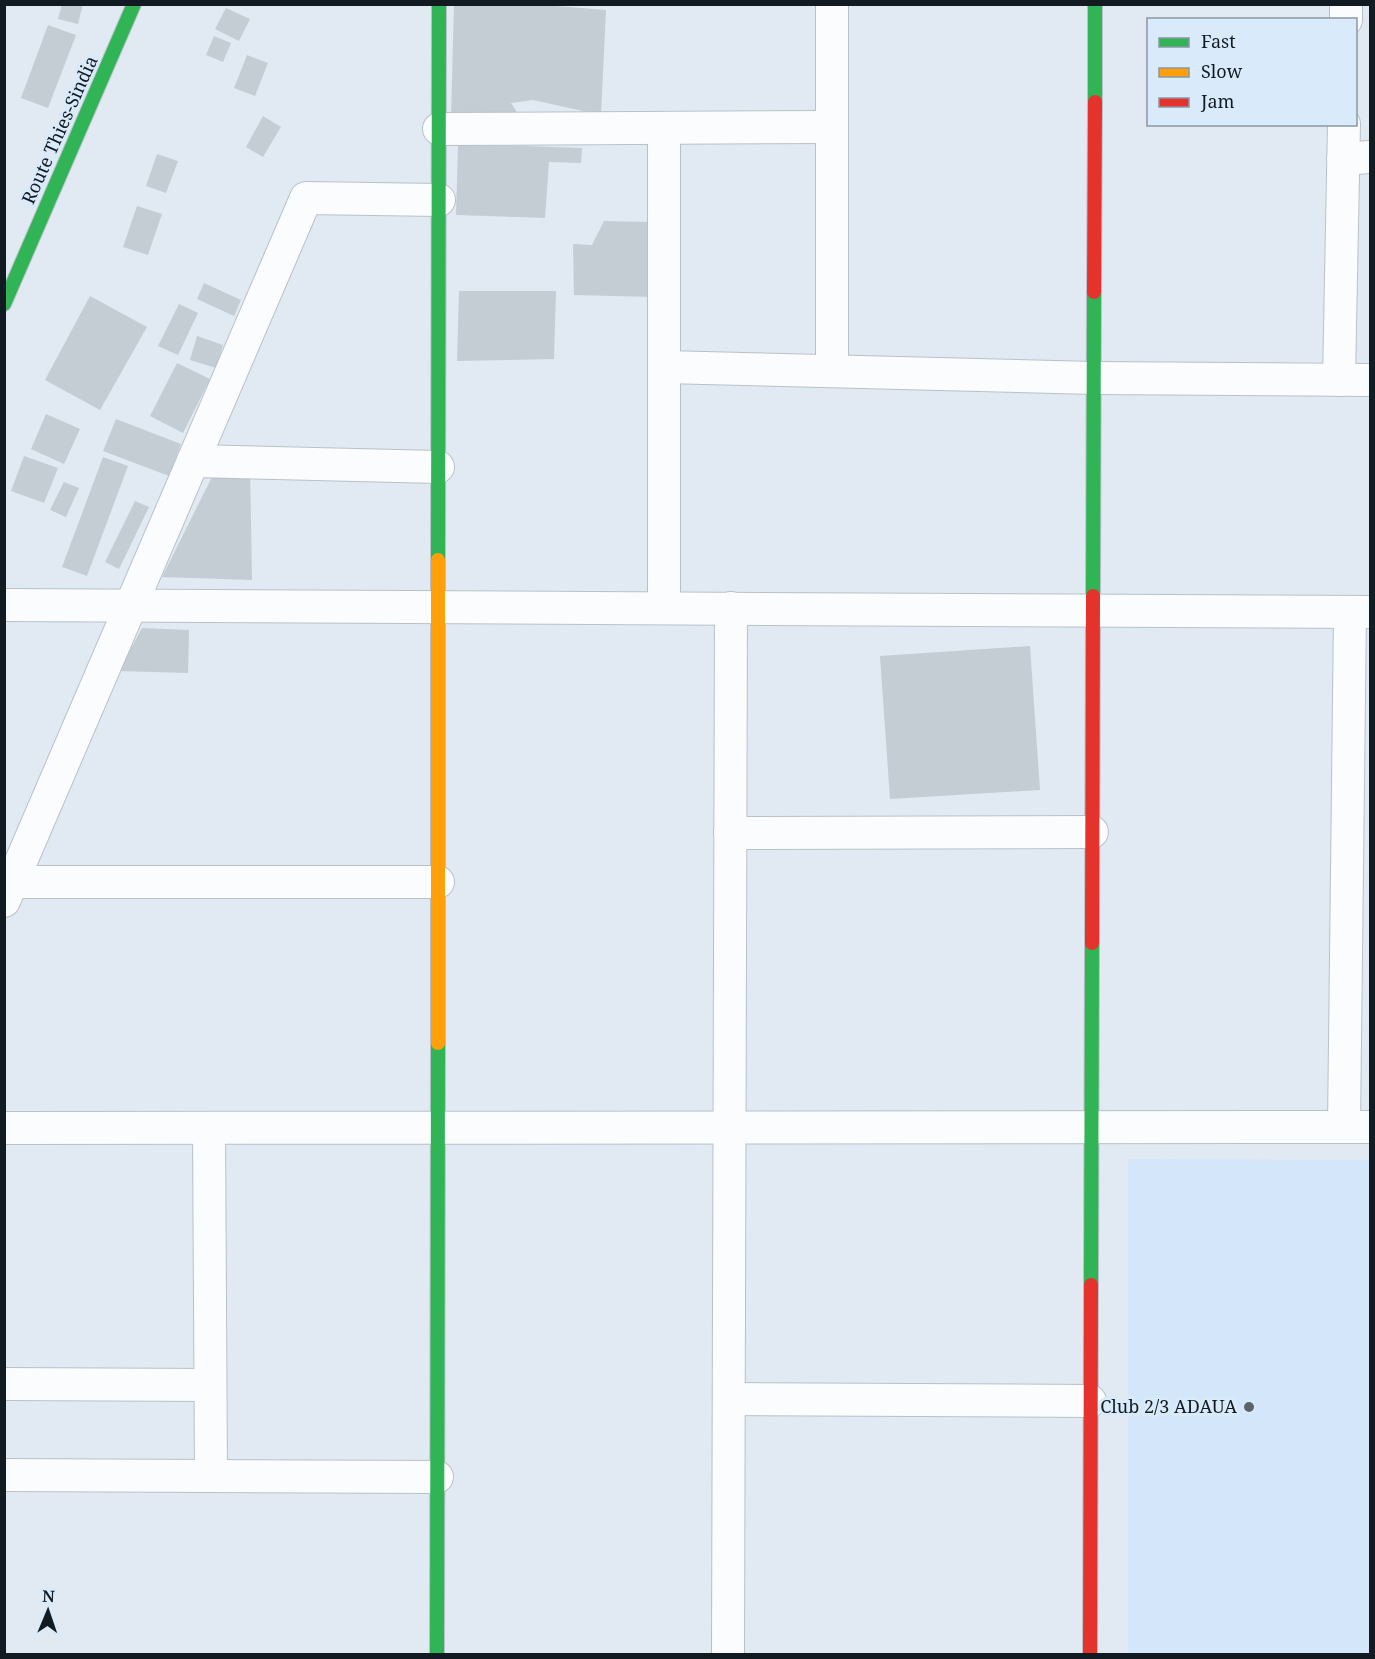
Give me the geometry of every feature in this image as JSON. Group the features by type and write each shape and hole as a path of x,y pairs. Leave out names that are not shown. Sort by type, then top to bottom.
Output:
{"street":[{"name":"Route Thies-Sindia","path":"4,304 11,269 134,4"},
{"path":"437,1654 439,4"},
{"path":"832,4 832,371"},
{"path":"1090,1654 1095,4"},
{"path":"1339,380 1357,158 1345,126"},
{"path":"439,129 832,127"},
{"path":"664,128 664,608"},
{"path":"438,882 9,891 306,198 439,200"},
{"path":"664,367 1094,378 1371,381"},
{"path":"193,460 438,467"},
{"path":"4,605 1360,612 1357,1127 4,1128"},
{"path":"728,1654 731,608"},
{"path":"730,833 1092,832"},
{"path":"209,1128 211,1476"},
{"path":"4,1384 210,1385"},
{"path":"729,1398 1090,1401"},
{"path":"4,1476 437,1477"}],"shaded area":[{"name":"Club 2/3 ADAUA","path":"1128,1159 1370,1160 1370,1654 1128,1654"}],"building":[{"path":"62,4 83,4 78,24 58,19"},
{"path":"454,4 531,4 606,10 601,115 533,100 511,103 522,120 451,117"},
{"path":"226,8 250,19 239,41 215,29"},
{"path":"48,25 76,35 48,108 21,98"},
{"path":"214,36 231,43 223,62 206,55"},
{"path":"247,55 268,63 255,96 234,88"},
{"path":"263,116 281,127 263,157 246,147"},
{"path":"458,144 582,148 581,163 549,162 545,218 456,215"},
{"path":"157,154 178,161 166,193 146,186"},
{"path":"137,206 162,214 148,255 123,247"},
{"path":"604,221 654,222 653,297 574,295 573,244 592,245"},
{"path":"204,283 241,300 234,316 197,299"},
{"path":"459,291 556,291 554,359 457,361"},
{"path":"90,296 147,327 100,410 45,380"},
{"path":"179,304 198,313 178,355 158,346"},
{"path":"197,336 223,345 216,368 190,360"},
{"path":"177,363 210,379 183,433 150,416"},
{"path":"46,414 80,429 64,464 31,449"},
{"path":"116,419 181,444 169,476 103,451"},
{"path":"24,456 58,468 44,503 11,491"},
{"path":"103,457 128,466 87,576 62,567"},
{"path":"250,466 252,580 162,577 217,467"},
{"path":"64,482 79,488 66,517 50,510"},
{"path":"135,501 149,507 119,569 105,562"},
{"path":"142,628 189,630 188,673 119,671"},
{"path":"1030,646 1040,790 890,799 880,656"}],"traffic: fast":[{"path":"4,304 134,4"},
{"path":"438,560 439,4"},
{"path":"1095,4 1095,102"},
{"path":"1093,596 1094,292"},
{"path":"1091,1285 1092,943"},
{"path":"437,1654 438,1043"}],"traffic: slow":[{"path":"438,560 438,1043"}],"traffic: jam":[{"path":"1094,292 1095,102"},
{"path":"1092,943 1093,596"},
{"path":"1090,1654 1091,1285"}],"place":[{"name":"Club 2/3 ADAUA","path":"1249,1407"}]}
